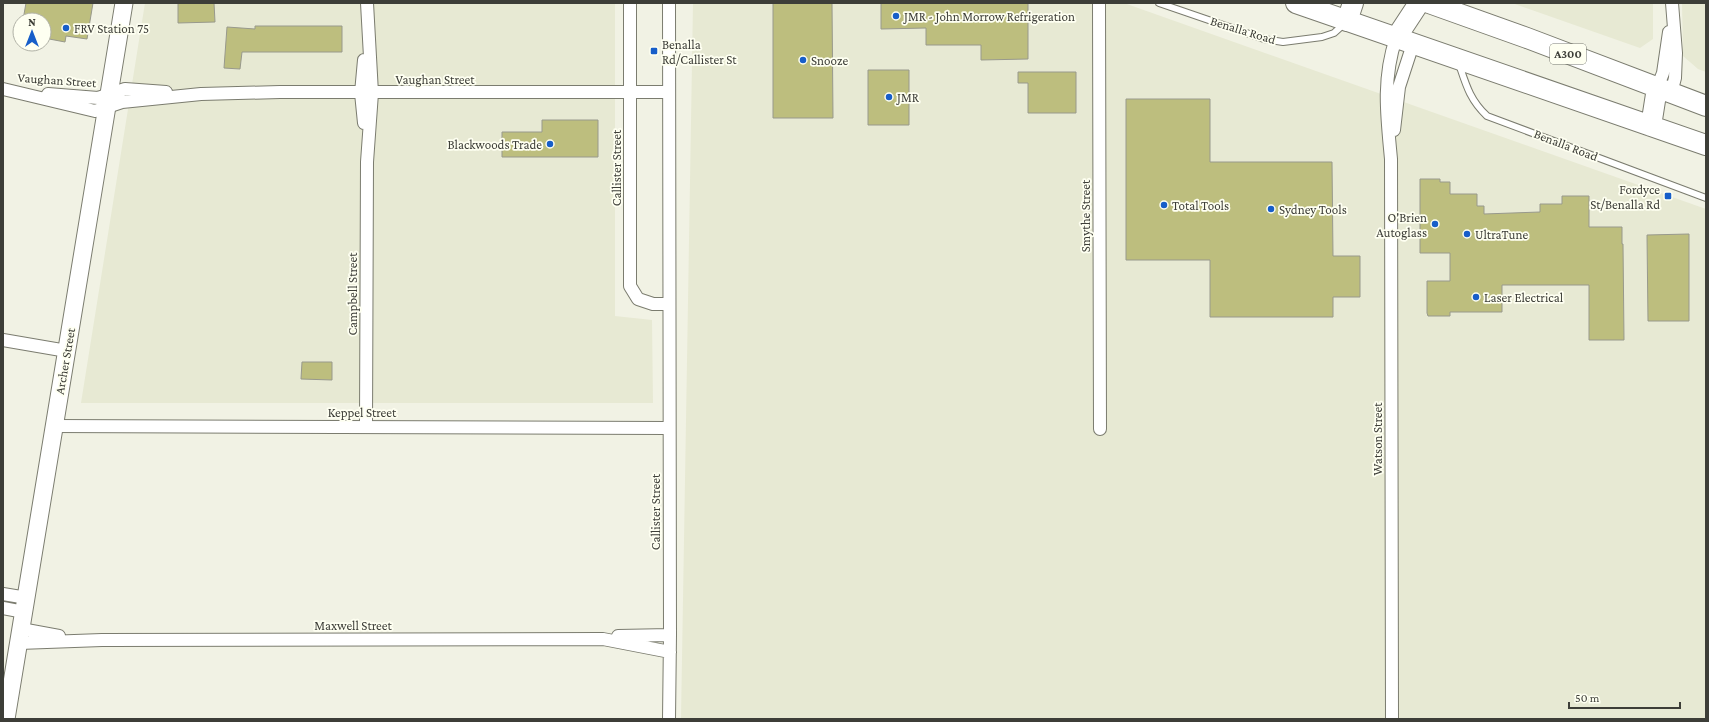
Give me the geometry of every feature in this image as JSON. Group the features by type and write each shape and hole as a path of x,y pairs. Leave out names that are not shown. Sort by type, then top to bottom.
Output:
{"highway":[{"path":"1296,3 1350,12 1405,41 1706,145"},
{"path":"1405,41 1419,3"},
{"name":"A300","path":"1429,3 1527,38 1706,106"},
{"path":"1651,126 1664,90"}],"main road":[{"name":"Archer Street","path":"6,719 124,3"}],"street":[{"name":"Campbell Street","path":"366,426 367,3"},
{"name":"Callister Street","path":"630,3 630,286 638,299 653,304 669,304"},
{"name":"Callister Street","path":"669,3 669,719"},
{"name":"Smythe Street","path":"1099,3 1100,429"},
{"path":"1664,90 1666,55 1672,4"},
{"name":"Watson Street","path":"1391,159 1405,41"},
{"name":"Watson Street","path":"1392,719 1391,159 1386,100 1391,52 1405,41"},
{"name":"Vaughan Street","path":"4,90 95,111 108,101 122,102 201,94 669,92"},
{"path":"3,340 67,351"},
{"name":"Keppel Street","path":"54,426 669,428"},
{"path":"3,594 25,605"},
{"path":"3,608 25,605"},
{"name":"Maxwell Street","path":"604,639 621,635 670,635"},
{"name":"Maxwell Street","path":"20,636 102,640 604,639 670,652"}],"lane":[{"name":"Benalla Road","path":"1159,3 1264,39 1283,42 1303,41 1334,33 1350,12"},
{"name":"Benalla Road","path":"1457,59 1467,90 1476,106 1487,116 1706,198"}],"shaded area":[{"path":"145,3 615,3 615,316 652,320 653,403 81,403"},
{"path":"693,3 1124,3 1706,209 1706,719 681,719"},
{"path":"1512,3 1653,3 1653,39 1640,48"},
{"path":"1682,3 1706,3 1706,72 1698,69 1683,56"}],"building":[{"name":"FRV Station 75","path":"26,3 93,3 87,39 66,36 65,42 52,40 52,12 24,12"},
{"path":"178,3 214,3 215,22 178,23"},
{"name":"Snooze","path":"773,3 832,3 833,118 773,118"},
{"path":"881,3 1028,3 1028,59 981,60 981,45 926,45 926,28 881,29"},
{"path":"255,26 342,26 342,52 242,52 240,69 224,68 227,27 255,29"},
{"name":"JMR","path":"868,70 909,70 909,125 868,125"},
{"path":"1018,72 1076,72 1076,113 1028,113 1028,83 1018,83"},
{"path":"1126,99 1210,99 1210,162 1332,162 1333,256 1360,256 1360,297 1333,297 1333,317 1210,317 1210,260 1126,260"},
{"name":"Blackwoods Trade","path":"542,120 598,120 598,157 502,157 502,132 542,132"},
{"path":"1420,179 1440,179 1440,182 1450,182 1450,194 1477,194 1477,206 1484,206 1484,214 1540,212 1540,204 1562,204 1562,196 1589,196 1589,227 1622,227 1624,340 1589,340 1589,285 1502,285 1502,312 1450,312 1450,316 1428,316 1427,281 1450,281 1450,253 1420,253"},
{"path":"1689,234 1689,321 1648,321 1647,235"},
{"path":"302,362 332,362 332,380 301,379"}],"place":[{"name":"JMR - John Morrow Refrigeration","path":"896,16"},
{"name":"FRV Station 75","path":"66,28"},
{"name":"Benalla Rd/Callister St","path":"654,51"},
{"name":"Snooze","path":"803,60"},
{"name":"JMR","path":"889,97"},
{"name":"Blackwoods Trade","path":"550,144"},
{"name":"Fordyce St/Benalla Rd","path":"1668,196"},
{"name":"Total Tools","path":"1164,205"},
{"name":"Sydney Tools","path":"1271,209"},
{"name":"O'Brien Autoglass","path":"1435,224"},
{"name":"UltraTune","path":"1467,234"},
{"name":"Laser Electrical","path":"1476,297"}]}
